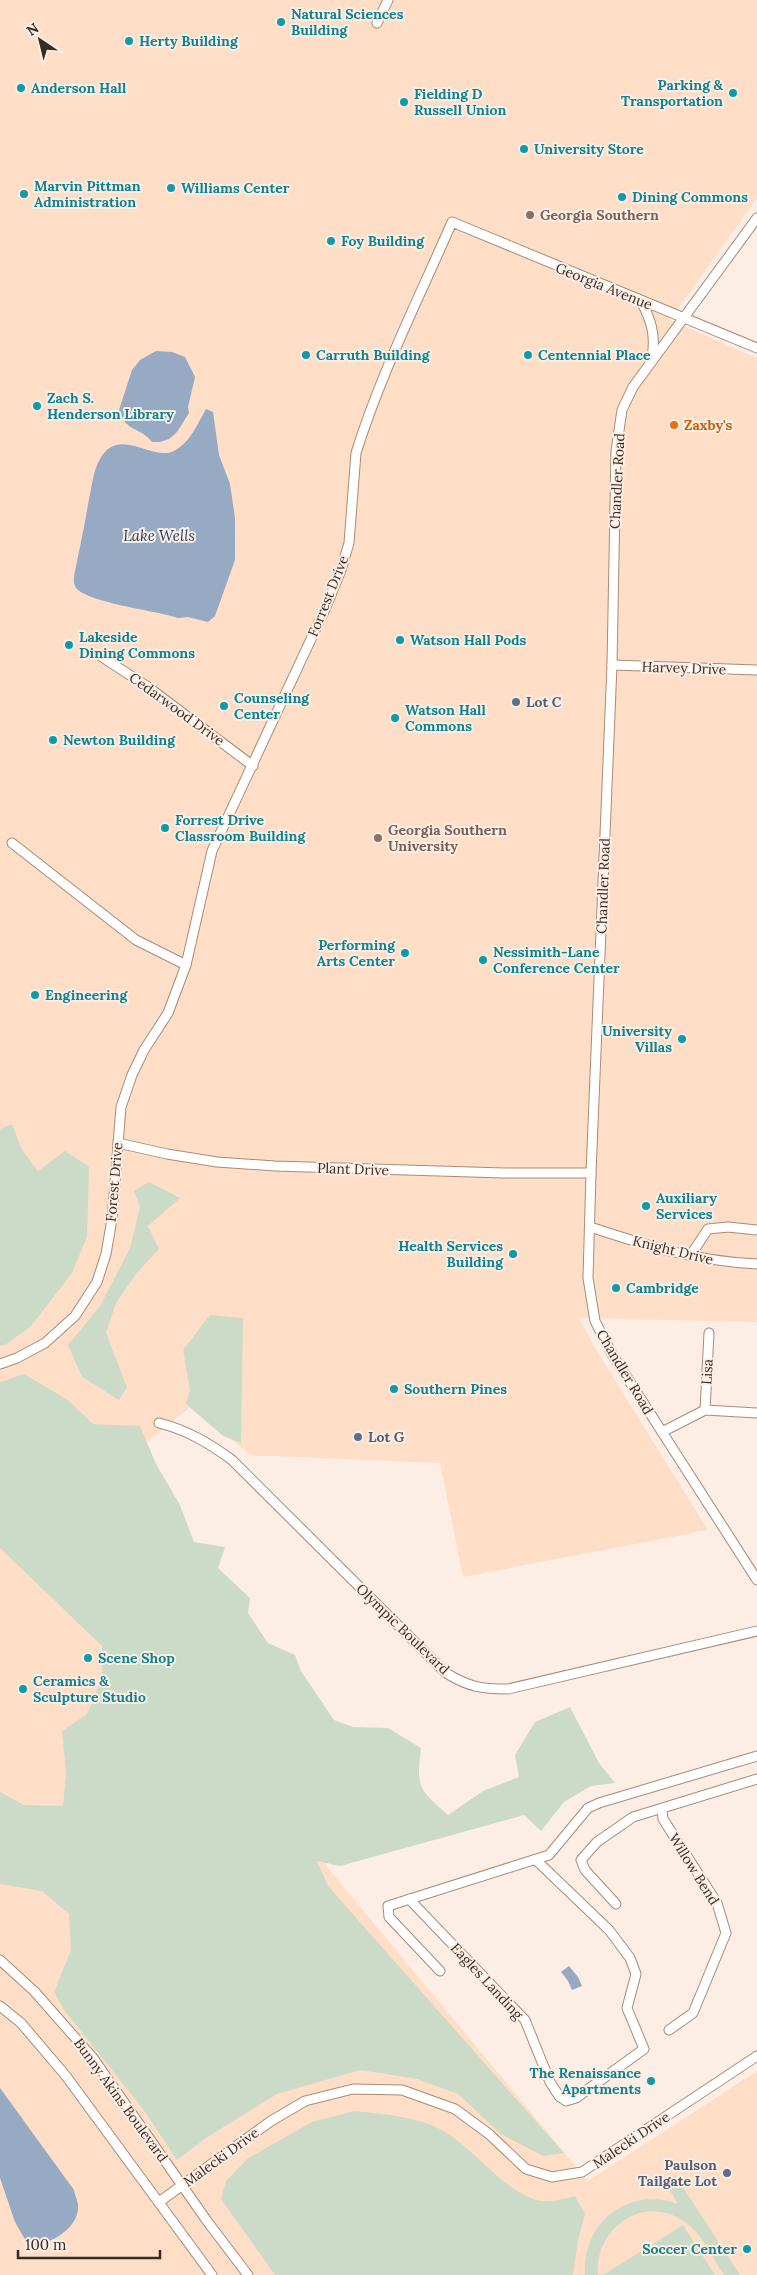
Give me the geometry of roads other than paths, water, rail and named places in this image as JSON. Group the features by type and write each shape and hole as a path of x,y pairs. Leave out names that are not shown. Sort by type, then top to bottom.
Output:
{"street":[{"path":"377,23 388,0"},
{"name":"Chandler Road","path":"757,218 685,319 652,359 633,387 622,410 618,437 612,665 588,1278 595,1321 612,1354 757,1580"},
{"name":"Georgia Avenue","path":"452,222 757,348"},
{"name":"Forrest Drive","path":"186,965 212,851 253,766 341,570 349,543 356,453 370,408 452,222"},
{"path":"641,301 648,314 654,334 652,359"},
{"name":"Cedarwood Drive","path":"99,655 148,687 253,766"},
{"name":"Harvey Drive","path":"612,665 757,670"},
{"path":"12,843 136,940 186,965"},
{"name":"Forest Drive","path":"0,1364 17,1358 45,1343 75,1316 97,1282 106,1254 112,1219 121,1106 132,1075 144,1050 168,1013 186,965"},
{"name":"Plant Drive","path":"118,1143 209,1160 275,1166 504,1173 591,1173"},
{"name":"Knight Drive","path":"590,1227 665,1252 724,1262 757,1264"},
{"path":"690,1256 708,1229 728,1227 757,1230"},
{"name":"Lisa","path":"705,1410 709,1333"},
{"path":"662,1432 705,1410 757,1414"},
{"name":"Olympic Boulevard","path":"159,1423 176,1427 209,1442 232,1460 446,1673 464,1684 480,1689 508,1690 757,1631"},
{"name":"Eagles Landing","path":"440,1971 389,1917 388,1906 549,1855 588,1808 599,1803 757,1756"},
{"path":"616,1904 585,1870 581,1860 597,1842 633,1817 662,1810 757,1779"},
{"name":"Willow Bend","path":"662,1810 663,1819 717,1903 726,1933 693,2013 669,2030"},
{"name":"Eagles Landing","path":"409,1899 525,2020 550,2082 559,2096 566,2101 576,2098 644,2049 627,2008 636,1974 630,1958 609,1930 536,1860"},
{"name":"Bunny Akins Boulevard","path":"0,1960 34,1992 93,2058 248,2275"},
{"path":"0,2006 21,2023 66,2076 212,2275"},
{"name":"Malecki Drive","path":"159,2202 271,2121 305,2101 353,2089 402,2090 455,2108 489,2134 526,2169 552,2177 582,2172 757,2056"}],"water":[{"path":"156,351 172,352 185,357 195,377 188,407 189,413 177,432 169,439 152,442 126,423 119,410 132,370 140,360"},
{"name":"Lake Wells","path":"206,409 213,412 219,455 230,484 235,518 235,560 215,616 208,622 188,617 178,618 105,601 80,592 74,584 74,575 93,479 100,459 108,449 116,445 126,444 165,453 174,451 189,438"},
{"path":"569,1966 578,1977 582,1986 572,1990 561,1972"},
{"path":"0,2088 74,2190 77,2202 78,2209 73,2223 63,2233 36,2247 27,2243 15,2222 0,2178"}],"place":[{"name":"Natural Sciences Building","path":"281,22"},
{"name":"Herty Building","path":"129,41"},
{"name":"Anderson Hall","path":"21,88"},
{"name":"Parking & Transportation","path":"733,93"},
{"name":"Fielding D Russell Union","path":"404,102"},
{"name":"University Store","path":"524,149"},
{"name":"Williams Center","path":"171,188"},
{"name":"Marvin Pittman Administration","path":"24,194"},
{"name":"Dining Commons","path":"622,197"},
{"name":"Georgia Southern","path":"530,215"},
{"name":"Foy Building","path":"331,241"},
{"name":"Carruth Building","path":"306,355"},
{"name":"Centennial Place","path":"528,355"},
{"name":"Zach S. Henderson Library","path":"37,406"},
{"name":"Zaxby's","path":"674,425"},
{"name":"Watson Hall Pods","path":"400,640"},
{"name":"Lakeside Dining Commons","path":"69,645"},
{"name":"Lot C","path":"516,702"},
{"name":"Counseling Center","path":"224,706"},
{"name":"Watson Hall Commons","path":"395,718"},
{"name":"Newton Building","path":"53,740"},
{"name":"Forrest Drive Classroom Building","path":"165,828"},
{"name":"Georgia Southern University","path":"378,838"},
{"name":"Performing Arts Center","path":"405,953"},
{"name":"Nessimith-Lane Conference Center","path":"483,960"},
{"name":"Engineering","path":"35,995"},
{"name":"University Villas","path":"682,1039"},
{"name":"Auxiliary Services","path":"646,1206"},
{"name":"Health Services Building","path":"513,1254"},
{"name":"Cambridge","path":"616,1288"},
{"name":"Southern Pines","path":"394,1389"},
{"name":"Lot G","path":"358,1437"},
{"name":"Scene Shop","path":"88,1658"},
{"name":"Ceramics & Sculpture Studio","path":"23,1689"},
{"name":"The Renaissance Apartments","path":"651,2081"},
{"name":"Paulson Tailgate Lot","path":"727,2173"},
{"name":"Soccer Center","path":"747,2249"}]}
